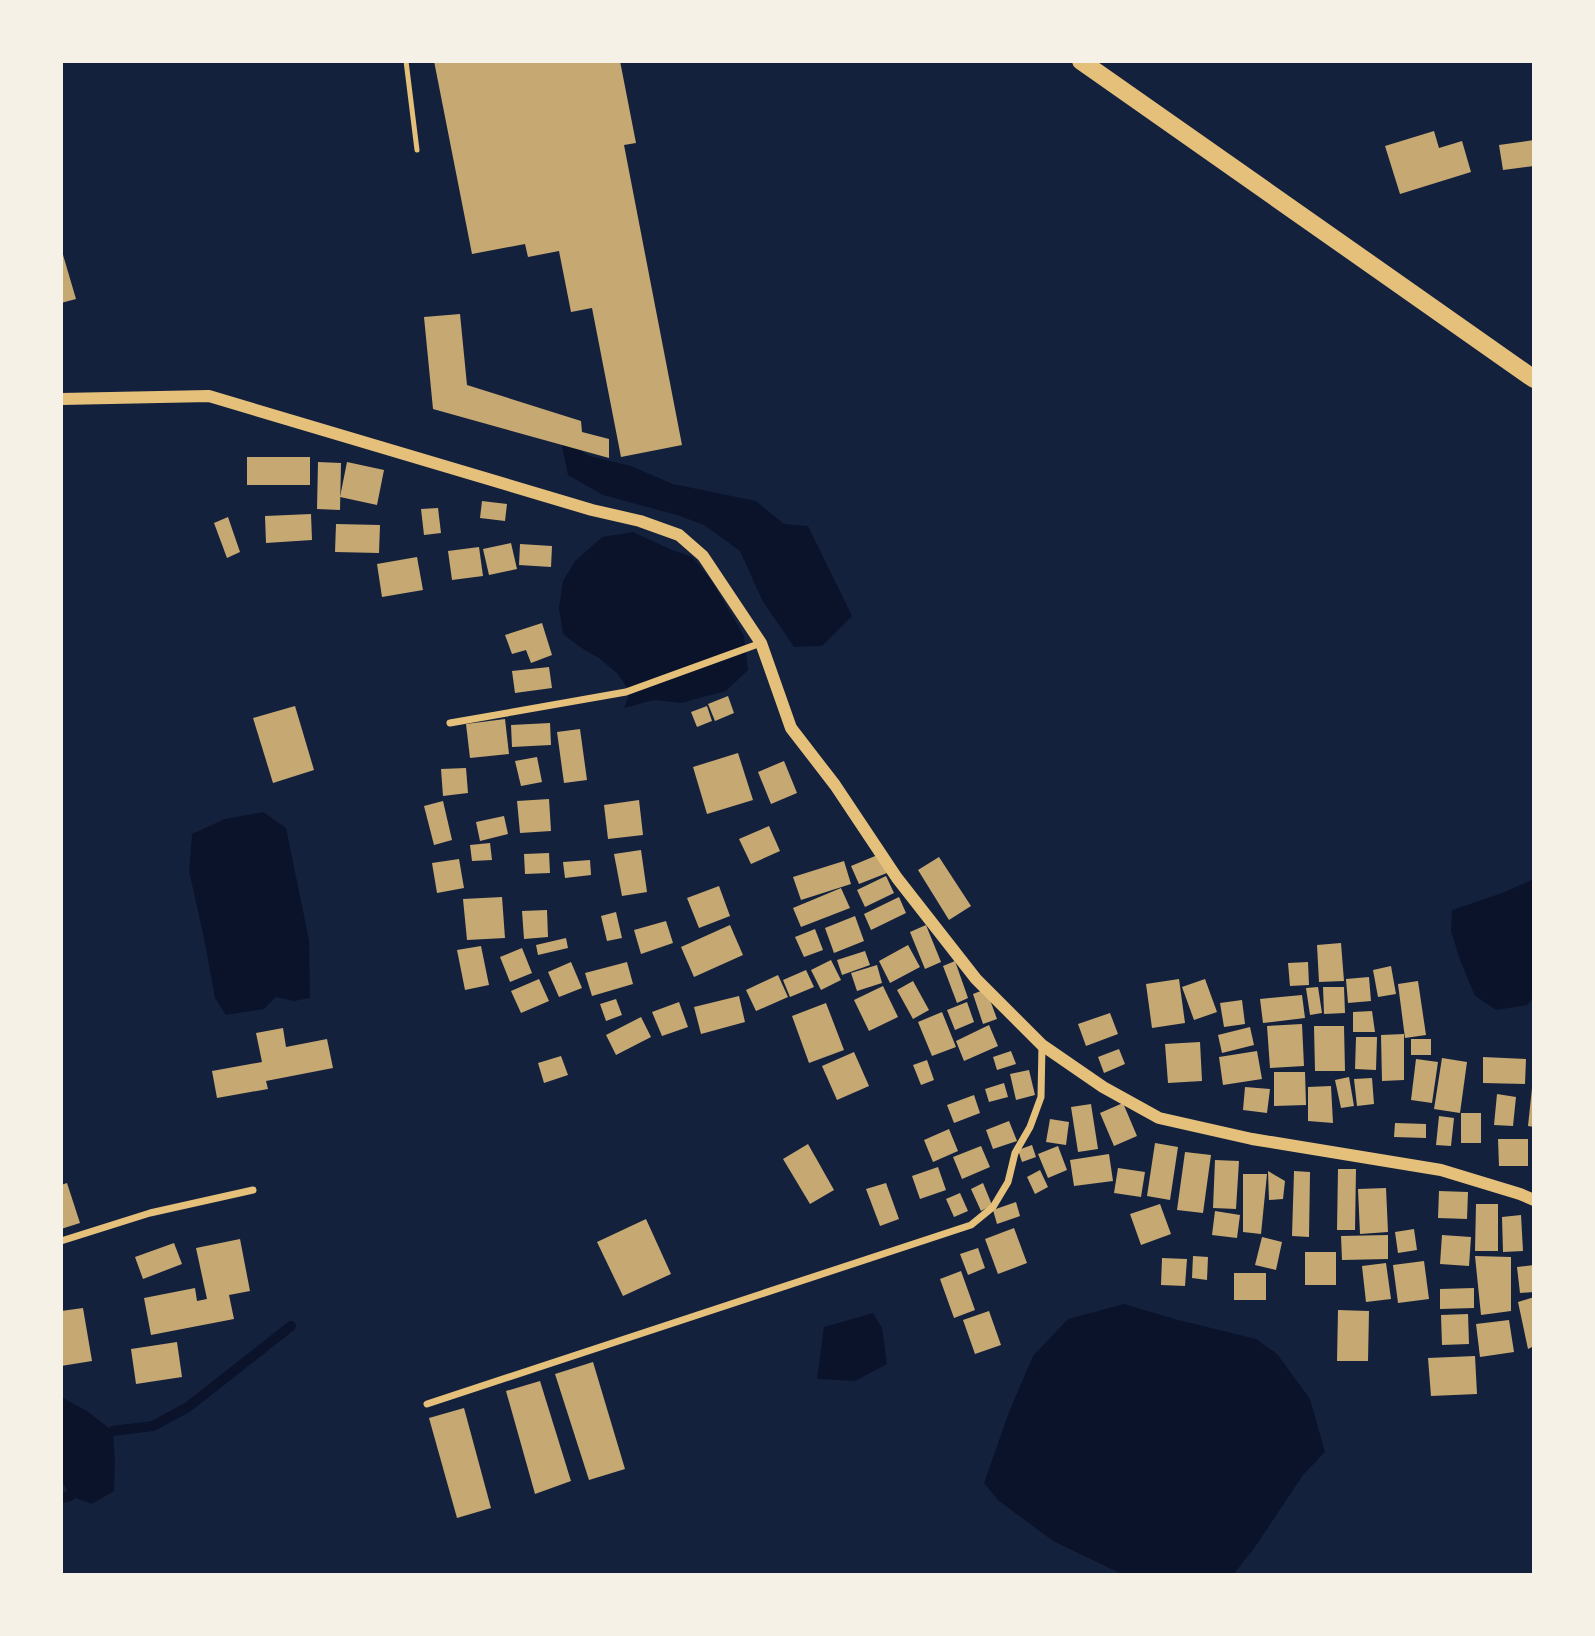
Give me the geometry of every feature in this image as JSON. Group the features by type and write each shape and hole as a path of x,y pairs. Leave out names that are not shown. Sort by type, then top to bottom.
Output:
{"main road":[{"path":"1081,61 1534,379"}],"street":[{"path":"61,399 209,396 592,510 640,521 679,535 704,556 761,643 791,728 835,785 897,878 976,979 1042,1045 1103,1087 1159,1118 1252,1139 1441,1170 1534,1200"},
{"path":"450,723 626,692 761,643"},
{"path":"427,1404 971,1225 993,1207 1008,1182 1015,1153 1030,1127 1041,1097 1042,1045"},
{"path":"61,1241 150,1213 253,1190"}],"lane":[{"path":"406,61 417,150"}],"water":[{"path":"560,436 589,456 631,466 673,484 756,501 784,524 808,526 852,616 822,646 794,647 762,600 740,551 704,525 603,495 568,475"},
{"path":"633,532 692,557 712,581 744,636 748,670 726,691 682,703 654,700 624,708 630,692 618,674 563,634 559,608 563,581 575,561 602,537"},
{"path":"263,812 286,828 309,940 310,998 294,1001 276,997 264,1009 226,1015 215,998 189,871 192,834 225,819"},
{"path":"1534,879 1534,997 1527,1005 1496,1010 1475,996 1451,931 1452,910"},
{"path":"1124,1304 1256,1339 1277,1354 1310,1399 1325,1452 1303,1475 1233,1575 1124,1575 1053,1541 998,1500 984,1483 1009,1412 1033,1356 1068,1319"},
{"path":"873,1313 882,1328 887,1364 855,1381 817,1379 824,1327"},
{"path":"61,1397 87,1411 113,1431 114,1491 92,1504 70,1496 61,1479"}],"building":[{"path":"434,61 620,61 636,143 624,145 682,445 621,457 592,308 571,312 559,251 528,257 525,244 472,254"},
{"path":"1434,131 1439,148 1462,141 1471,172 1400,194 1385,146"},
{"path":"1534,140 1534,166 1503,170 1499,145"},
{"path":"61,248 76,299 61,303"},
{"path":"460,314 467,385 581,421 582,432 609,439 609,458 433,409 424,317"},
{"path":"247,457 310,457 310,485 247,485"},
{"path":"318,462 341,463 340,510 317,509"},
{"path":"347,462 384,470 377,505 340,497"},
{"path":"482,501 507,504 505,521 480,518"},
{"path":"438,508 441,533 424,535 421,509"},
{"path":"311,514 312,540 266,543 265,516"},
{"path":"228,517 240,552 227,558 214,523"},
{"path":"336,524 380,525 379,553 335,552"},
{"path":"511,543 517,569 489,575 483,549"},
{"path":"520,544 552,546 551,567 519,565"},
{"path":"479,547 483,576 452,580 448,551"},
{"path":"417,557 423,590 382,597 377,564"},
{"path":"542,623 552,655 531,663 526,650 512,654 505,635"},
{"path":"549,667 552,688 515,693 512,671"},
{"path":"728,696 734,713 715,721 708,704"},
{"path":"295,706 314,770 273,783 253,718"},
{"path":"707,706 712,721 697,727 691,712"},
{"path":"505,719 509,754 470,758 466,724"},
{"path":"550,723 551,745 512,747 511,725"},
{"path":"580,729 587,780 564,783 557,732"},
{"path":"738,753 753,800 707,814 693,767"},
{"path":"537,757 542,782 521,786 515,761"},
{"path":"784,761 797,793 771,804 758,772"},
{"path":"466,768 468,793 443,796 441,769"},
{"path":"549,799 551,831 520,833 517,801"},
{"path":"639,800 643,835 608,839 604,805"},
{"path":"443,801 452,840 434,845 424,806"},
{"path":"504,816 508,834 480,841 476,822"},
{"path":"769,826 780,851 751,864 739,839"},
{"path":"490,843 492,860 472,861 470,845"},
{"path":"641,850 647,892 622,896 614,854"},
{"path":"549,853 550,873 525,874 524,854"},
{"path":"880,854 887,873 859,884 851,866"},
{"path":"939,857 971,906 949,920 918,870"},
{"path":"459,859 464,888 437,893 432,863"},
{"path":"590,860 591,875 565,878 563,862"},
{"path":"844,861 851,884 801,900 793,877"},
{"path":"886,876 894,893 865,907 857,890"},
{"path":"719,886 730,916 699,928 687,898"},
{"path":"841,888 850,908 801,927 793,908"},
{"path":"502,897 505,938 467,940 463,899"},
{"path":"899,897 906,913 871,930 864,914"},
{"path":"547,910 548,937 524,939 522,911"},
{"path":"616,912 622,938 607,941 601,916"},
{"path":"855,916 864,941 834,953 825,928"},
{"path":"666,921 673,943 641,954 634,930"},
{"path":"730,925 743,955 694,977 681,947"},
{"path":"926,925 941,962 925,969 910,932"},
{"path":"815,929 823,950 804,957 795,937"},
{"path":"566,938 568,948 538,955 536,945"},
{"path":"1341,943 1344,981 1319,982 1317,945"},
{"path":"908,945 920,967 890,983 879,961"},
{"path":"481,946 489,985 465,990 457,950"},
{"path":"522,948 532,973 510,982 500,957"},
{"path":"865,951 870,965 842,975 837,960"},
{"path":"831,960 841,980 821,990 811,970"},
{"path":"955,961 968,998 957,1003 943,966"},
{"path":"571,962 582,988 559,997 548,972"},
{"path":"627,962 633,984 592,996 585,973"},
{"path":"1308,962 1309,985 1290,986 1288,963"},
{"path":"877,965 882,983 857,991 851,973"},
{"path":"1391,966 1396,994 1378,997 1373,970"},
{"path":"806,970 814,987 790,997 783,980"},
{"path":"778,975 788,997 756,1011 746,990"},
{"path":"1369,977 1371,1001 1348,1003 1346,979"},
{"path":"539,979 549,1001 521,1013 511,991"},
{"path":"1179,979 1185,1023 1152,1028 1146,984"},
{"path":"1205,979 1217,1012 1194,1020 1182,987"},
{"path":"913,981 929,1010 913,1019 897,990"},
{"path":"1418,981 1426,1035 1405,1038 1398,984"},
{"path":"883,986 898,1017 869,1031 854,1000"},
{"path":"1318,987 1322,1013 1310,1015 1306,988"},
{"path":"1323,987 1344,987 1345,1013 1324,1014"},
{"path":"986,989 997,1019 983,1024 973,994"},
{"path":"1302,995 1305,1018 1263,1023 1260,999"},
{"path":"739,996 745,1022 701,1034 694,1007"},
{"path":"616,999 622,1015 606,1021 600,1004"},
{"path":"1242,1000 1245,1024 1224,1027 1220,1003"},
{"path":"679,1002 688,1027 662,1036 652,1012"},
{"path":"967,1002 974,1022 955,1030 947,1010"},
{"path":"826,1003 844,1050 809,1063 792,1016"},
{"path":"1372,1011 1375,1032 1353,1032 1353,1012"},
{"path":"942,1012 956,1047 932,1056 918,1022"},
{"path":"1110,1013 1118,1034 1086,1046 1078,1024"},
{"path":"641,1017 651,1037 616,1055 606,1035"},
{"path":"1302,1024 1304,1066 1270,1068 1267,1026"},
{"path":"989,1025 998,1046 964,1061 956,1041"},
{"path":"1314,1026 1344,1026 1345,1071 1315,1071"},
{"path":"1250,1027 1254,1045 1222,1053 1218,1035"},
{"path":"283,1028 286,1047 327,1039 333,1068 266,1081 268,1089 217,1098 212,1071 262,1062 256,1033"},
{"path":"1404,1034 1404,1080 1382,1081 1381,1035"},
{"path":"1356,1037 1377,1037 1376,1070 1355,1069"},
{"path":"1411,1039 1431,1039 1431,1055 1411,1055"},
{"path":"1200,1042 1202,1081 1168,1083 1165,1044"},
{"path":"1119,1049 1125,1064 1104,1073 1098,1057"},
{"path":"1011,1051 1016,1064 997,1070 993,1057"},
{"path":"1257,1051 1262,1079 1223,1085 1219,1057"},
{"path":"854,1052 869,1086 837,1100 822,1066"},
{"path":"561,1056 568,1075 544,1083 538,1063"},
{"path":"1483,1057 1526,1059 1525,1084 1483,1083"},
{"path":"1442,1058 1467,1062 1460,1113 1434,1109"},
{"path":"1416,1059 1438,1062 1432,1103 1411,1100"},
{"path":"927,1060 934,1080 921,1085 913,1065"},
{"path":"1029,1070 1035,1095 1016,1100 1010,1074"},
{"path":"1274,1072 1305,1072 1306,1105 1274,1106"},
{"path":"1349,1077 1354,1106 1341,1108 1335,1080"},
{"path":"1372,1078 1374,1104 1357,1106 1354,1079"},
{"path":"1004,1083 1008,1097 989,1102 985,1089"},
{"path":"1331,1086 1333,1123 1308,1121 1308,1087"},
{"path":"1245,1087 1270,1089 1267,1113 1243,1110"},
{"path":"1534,1088 1534,1127 1528,1126"},
{"path":"1497,1094 1516,1097 1513,1126 1494,1125"},
{"path":"974,1095 980,1113 954,1123 947,1105"},
{"path":"1123,1103 1137,1136 1114,1146 1100,1113"},
{"path":"1091,1104 1098,1149 1078,1152 1071,1107"},
{"path":"1461,1113 1481,1113 1481,1143 1461,1143"},
{"path":"1439,1116 1454,1118 1451,1146 1436,1145"},
{"path":"1050,1119 1069,1122 1066,1145 1046,1142"},
{"path":"1009,1121 1017,1141 993,1149 986,1130"},
{"path":"1395,1123 1426,1124 1426,1138 1394,1137"},
{"path":"949,1129 958,1151 933,1162 924,1140"},
{"path":"1498,1139 1528,1139 1528,1166 1499,1166"},
{"path":"1155,1143 1178,1147 1170,1200 1147,1196"},
{"path":"808,1144 834,1190 810,1204 783,1159"},
{"path":"1032,1145 1036,1157 1022,1162 1018,1150"},
{"path":"981,1146 990,1167 962,1179 953,1157"},
{"path":"1058,1146 1067,1170 1048,1178 1038,1154"},
{"path":"1185,1152 1211,1155 1203,1213 1177,1210"},
{"path":"1109,1154 1113,1181 1074,1186 1070,1160"},
{"path":"1215,1160 1239,1161 1236,1209 1213,1208"},
{"path":"938,1167 946,1190 920,1199 912,1176"},
{"path":"1118,1168 1145,1172 1141,1197 1114,1193"},
{"path":"1338,1169 1356,1169 1355,1230 1337,1230"},
{"path":"1040,1170 1048,1187 1035,1194 1027,1177"},
{"path":"1268,1171 1285,1181 1283,1199 1269,1200"},
{"path":"1294,1171 1310,1172 1309,1237 1292,1236"},
{"path":"1243,1174 1267,1174 1261,1234 1243,1232"},
{"path":"67,1183 80,1223 61,1229 61,1185"},
{"path":"886,1183 899,1219 880,1226 866,1189"},
{"path":"983,1183 992,1205 981,1211 971,1189"},
{"path":"1386,1188 1388,1232 1360,1234 1358,1189"},
{"path":"1439,1191 1468,1192 1467,1219 1438,1218"},
{"path":"960,1193 968,1211 954,1217 946,1199"},
{"path":"1016,1202 1020,1216 997,1224 993,1210"},
{"path":"1160,1204 1171,1234 1141,1245 1130,1214"},
{"path":"1476,1204 1498,1204 1498,1251 1475,1251"},
{"path":"1215,1211 1240,1215 1237,1238 1212,1235"},
{"path":"1521,1215 1523,1251 1503,1252 1502,1217"},
{"path":"646,1219 671,1274 623,1296 597,1242"},
{"path":"1014,1228 1027,1263 998,1274 985,1239"},
{"path":"1414,1229 1417,1250 1398,1253 1395,1232"},
{"path":"1388,1235 1388,1259 1342,1260 1341,1236"},
{"path":"1442,1235 1471,1237 1469,1266 1440,1264"},
{"path":"1262,1237 1282,1242 1276,1270 1255,1265"},
{"path":"240,1239 250,1291 229,1295 234,1319 151,1335 144,1298 195,1288 197,1301 207,1299 196,1248"},
{"path":"174,1243 182,1264 143,1279 135,1257"},
{"path":"978,1248 985,1268 968,1275 960,1254"},
{"path":"1305,1252 1336,1252 1336,1285 1305,1285"},
{"path":"1193,1256 1208,1257 1207,1280 1192,1278"},
{"path":"1475,1256 1511,1257 1511,1311 1481,1315"},
{"path":"1162,1258 1187,1259 1185,1286 1161,1285"},
{"path":"1424,1261 1429,1299 1398,1303 1393,1265"},
{"path":"1386,1263 1391,1299 1366,1302 1362,1266"},
{"path":"1534,1265 1534,1292 1520,1293 1517,1267"},
{"path":"961,1271 975,1310 954,1318 940,1279"},
{"path":"1234,1273 1266,1273 1266,1300 1234,1300"},
{"path":"1474,1288 1474,1308 1440,1309 1440,1289"},
{"path":"1534,1297 1534,1346 1528,1349 1518,1302"},
{"path":"83,1308 92,1361 61,1366 61,1311"},
{"path":"1338,1310 1369,1311 1368,1361 1337,1361"},
{"path":"989,1311 1001,1345 975,1354 963,1320"},
{"path":"1468,1314 1469,1344 1442,1345 1441,1315"},
{"path":"1509,1320 1514,1352 1480,1357 1476,1324"},
{"path":"177,1342 182,1377 136,1384 131,1349"},
{"path":"1475,1356 1477,1394 1431,1396 1428,1358"},
{"path":"593,1362 625,1469 589,1480 555,1374"},
{"path":"540,1381 571,1481 535,1494 506,1391"},
{"path":"464,1408 491,1508 457,1518 429,1418"}],"waterway":[{"path":"113,1431 153,1426 188,1407 291,1326"},
{"path":"61,1498 70,1496"}]}
